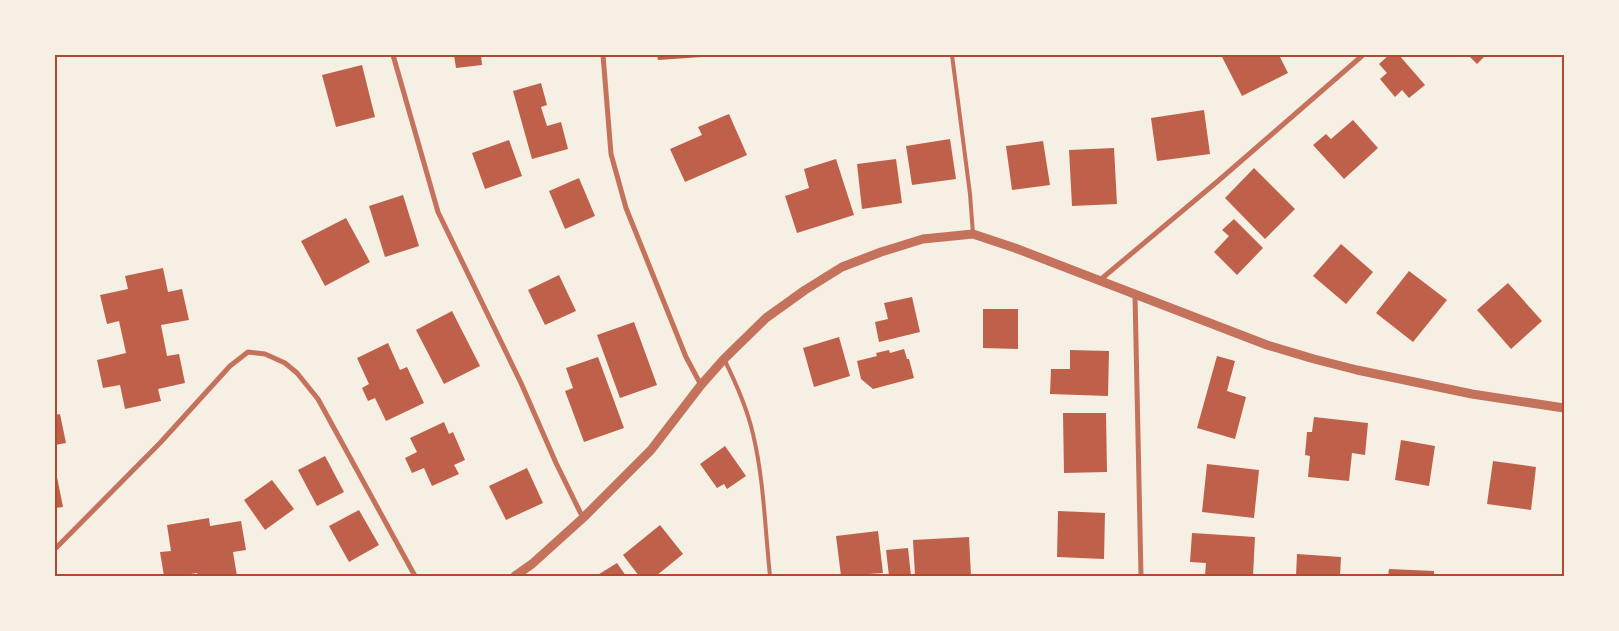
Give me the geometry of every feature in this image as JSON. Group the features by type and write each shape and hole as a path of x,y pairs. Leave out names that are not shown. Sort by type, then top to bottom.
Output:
{"street":[{"path":"393,55 438,212 521,383 556,463 583,518"},
{"path":"603,55 611,154 626,208 686,357 701,385"},
{"path":"1100,280 1363,55"},
{"path":"515,576 532,564 583,518 651,450 701,385 724,359 766,318 805,290 842,267 923,239 973,234 1100,280 1266,345 1357,370 1462,392 1564,408"},
{"path":"1135,294 1141,576"},
{"path":"55,549 160,443 230,366 248,352 265,354 286,363 297,372 318,399 414,576"}],"lane":[{"path":"952,55 970,194 973,234"},
{"path":"724,359 746,410 758,457 770,576"}],"building":[{"path":"454,55 481,55 482,65 456,68"},
{"path":"657,55 702,55 702,57 658,60"},
{"path":"1221,55 1279,55 1288,73 1242,96"},
{"path":"1389,55 1399,55 1425,85 1409,98 1402,90 1395,97 1380,79 1387,73 1379,64"},
{"path":"1468,55 1486,55 1477,64"},
{"path":"362,65 375,117 336,127 322,75"},
{"path":"541,83 547,105 541,107 547,126 561,122 568,149 532,159 513,91"},
{"path":"1204,110 1210,154 1157,161 1151,118"},
{"path":"729,114 747,155 685,182 670,149 702,135 698,127"},
{"path":"1353,120 1378,148 1344,179 1313,145 1326,134 1331,139"},
{"path":"950,139 956,179 912,185 906,146"},
{"path":"509,140 522,176 485,189 472,153"},
{"path":"1043,141 1050,185 1012,190 1006,146"},
{"path":"1114,148 1117,204 1072,206 1069,150"},
{"path":"836,159 854,215 797,233 785,196 809,188 804,169"},
{"path":"896,159 902,203 862,209 857,164"},
{"path":"1254,168 1295,209 1265,239 1225,198"},
{"path":"579,178 595,216 565,229 549,191"},
{"path":"403,195 419,246 385,257 369,206"},
{"path":"346,218 370,262 325,286 301,241"},
{"path":"1234,219 1263,248 1237,275 1214,252 1229,236 1222,230"},
{"path":"1341,244 1373,272 1346,304 1313,276"},
{"path":"163,268 168,292 182,289 189,320 161,325 167,356 179,354 185,383 158,389 161,401 125,409 120,385 103,388 97,360 126,353 119,321 107,324 100,295 128,289 125,276"},
{"path":"1409,271 1447,300 1413,342 1376,313"},
{"path":"559,275 576,311 545,325 528,290"},
{"path":"1508,283 1542,321 1511,349 1477,310"},
{"path":"912,297 920,332 879,342 875,322 888,319 884,303"},
{"path":"983,309 1018,309 1018,349 983,348"},
{"path":"452,311 480,366 444,384 416,330"},
{"path":"634,322 657,385 620,398 597,335"},
{"path":"839,337 850,376 814,387 803,348"},
{"path":"388,343 400,370 407,367 424,403 386,421 375,398 368,401 362,388 369,384 357,358"},
{"path":"904,349 914,378 873,389 861,379 857,361 877,356 876,353 889,350 890,353"},
{"path":"1070,350 1109,351 1108,396 1050,394 1051,369 1070,369"},
{"path":"1217,356 1235,361 1227,391 1246,397 1235,439 1197,428"},
{"path":"598,357 624,428 584,442 565,391 573,388 566,368"},
{"path":"1063,413 1106,413 1107,472 1064,473"},
{"path":"60,414 66,443 55,445 55,415"},
{"path":"1314,417 1368,423 1365,455 1352,453 1349,481 1308,477 1310,456 1305,455 1307,432 1312,432"},
{"path":"444,422 449,434 453,432 465,460 454,465 459,474 432,486 424,468 412,473 405,458 417,452 410,438"},
{"path":"1401,440 1435,446 1429,486 1395,480"},
{"path":"725,446 746,476 727,489 724,484 717,488 700,464"},
{"path":"325,456 344,492 317,506 298,470"},
{"path":"1493,461 1536,467 1531,510 1487,504"},
{"path":"1207,464 1259,470 1254,518 1202,512"},
{"path":"527,468 543,503 506,520 489,486"},
{"path":"57,477 63,507 55,508 55,478"},
{"path":"272,480 294,509 265,530 244,500"},
{"path":"359,510 379,545 349,562 329,526"},
{"path":"1058,511 1105,513 1104,559 1057,557"},
{"path":"209,518 210,526 241,521 246,550 233,552 237,576 198,576 197,573 164,576 160,552 171,551 167,525"},
{"path":"660,525 683,554 656,576 639,576 623,555"},
{"path":"878,531 883,573 841,576 836,536"},
{"path":"1192,533 1255,537 1253,576 1205,576 1206,563 1190,562"},
{"path":"969,537 971,576 915,576 913,540"},
{"path":"908,548 911,576 889,576 886,550"},
{"path":"1297,554 1341,557 1340,576 1296,576"},
{"path":"617,563 626,576 596,576"},
{"path":"1389,569 1434,571 1434,576 1388,576"}]}
